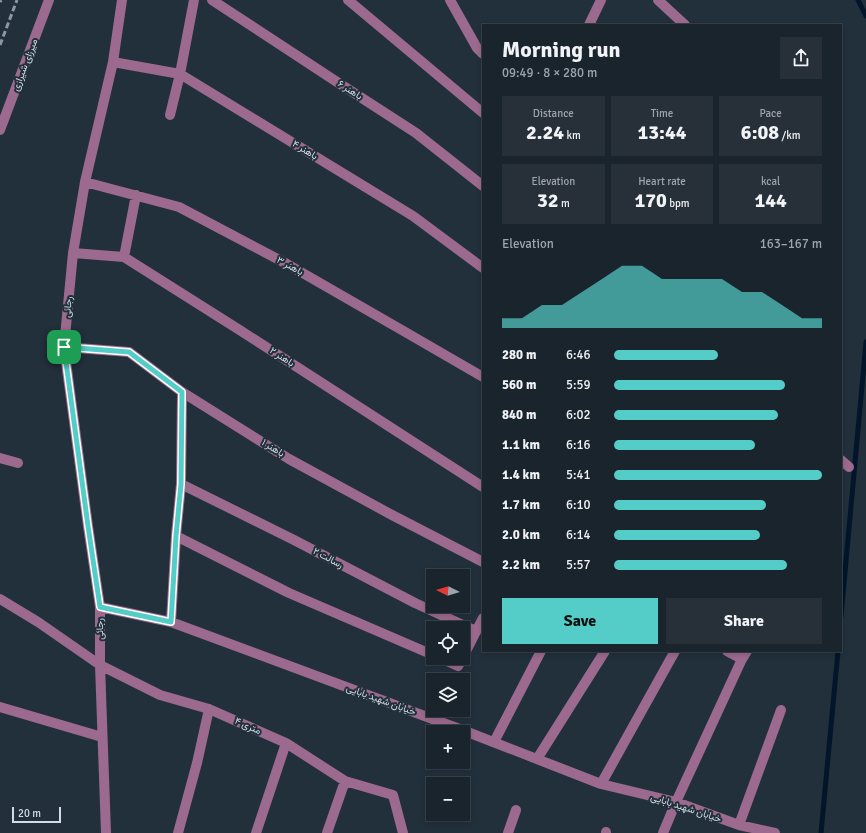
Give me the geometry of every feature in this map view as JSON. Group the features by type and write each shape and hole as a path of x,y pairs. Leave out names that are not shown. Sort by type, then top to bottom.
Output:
{"street":[{"name":"میرزای شیرازی","path":"0,130 49,0"},
{"name":"رجائی","path":"106,833 100,665 100,607 64,347 73,253 85,182 113,62 122,0"},
{"path":"170,115 180,74 194,0"},
{"name":"باهنر ۶","path":"212,0 416,133 482,185"},
{"path":"348,0 482,112"},
{"path":"450,0 477,48 482,53"},
{"path":"589,24 601,0"},
{"path":"658,0 684,24"},
{"name":"باهنر ۴","path":"113,62 180,74 413,216 482,267"},
{"name":"باهنر ۳","path":"85,182 179,206 287,264 482,376"},
{"path":"124,257 136,195"},
{"name":"باهنر ۲","path":"73,253 124,257 482,486"},
{"name":"باهنر ۱","path":"64,347 129,352 182,392 289,459 482,561"},
{"path":"171,622 176,536 181,484 182,392"},
{"path":"0,458 18,463"},
{"path":"842,461 849,468"},
{"name":"رسالت ۲","path":"181,484 294,540 415,603 476,631"},
{"path":"176,536 289,593 426,652"},
{"name":"۴ متری","path":"0,599 38,622 100,665 160,695 209,709 286,743 345,781 393,795 403,833"},
{"name":"خیابان شهید بابایی","path":"100,607 171,622 494,742 601,784 676,802 739,825 775,833"},
{"path":"470,643 482,620"},
{"path":"494,742 540,652"},
{"path":"537,759 604,652"},
{"path":"601,784 674,652"},
{"path":"663,833 744,655 731,652"},
{"path":"0,707 102,738"},
{"path":"178,833 197,764 209,709"},
{"path":"739,825 781,710"},
{"path":"256,833 286,743"},
{"path":"328,833 345,781"},
{"path":"508,833 516,810"}],"waterway":[{"path":"858,0 866,16"},
{"path":"842,605 866,342"},
{"path":"821,833 838,652"}],"railway":[{"path":"0,45 17,0"}],"route":[{"path":"64,347 129,352 182,392 181,484 176,536 171,622 100,607 64,347"}]}
